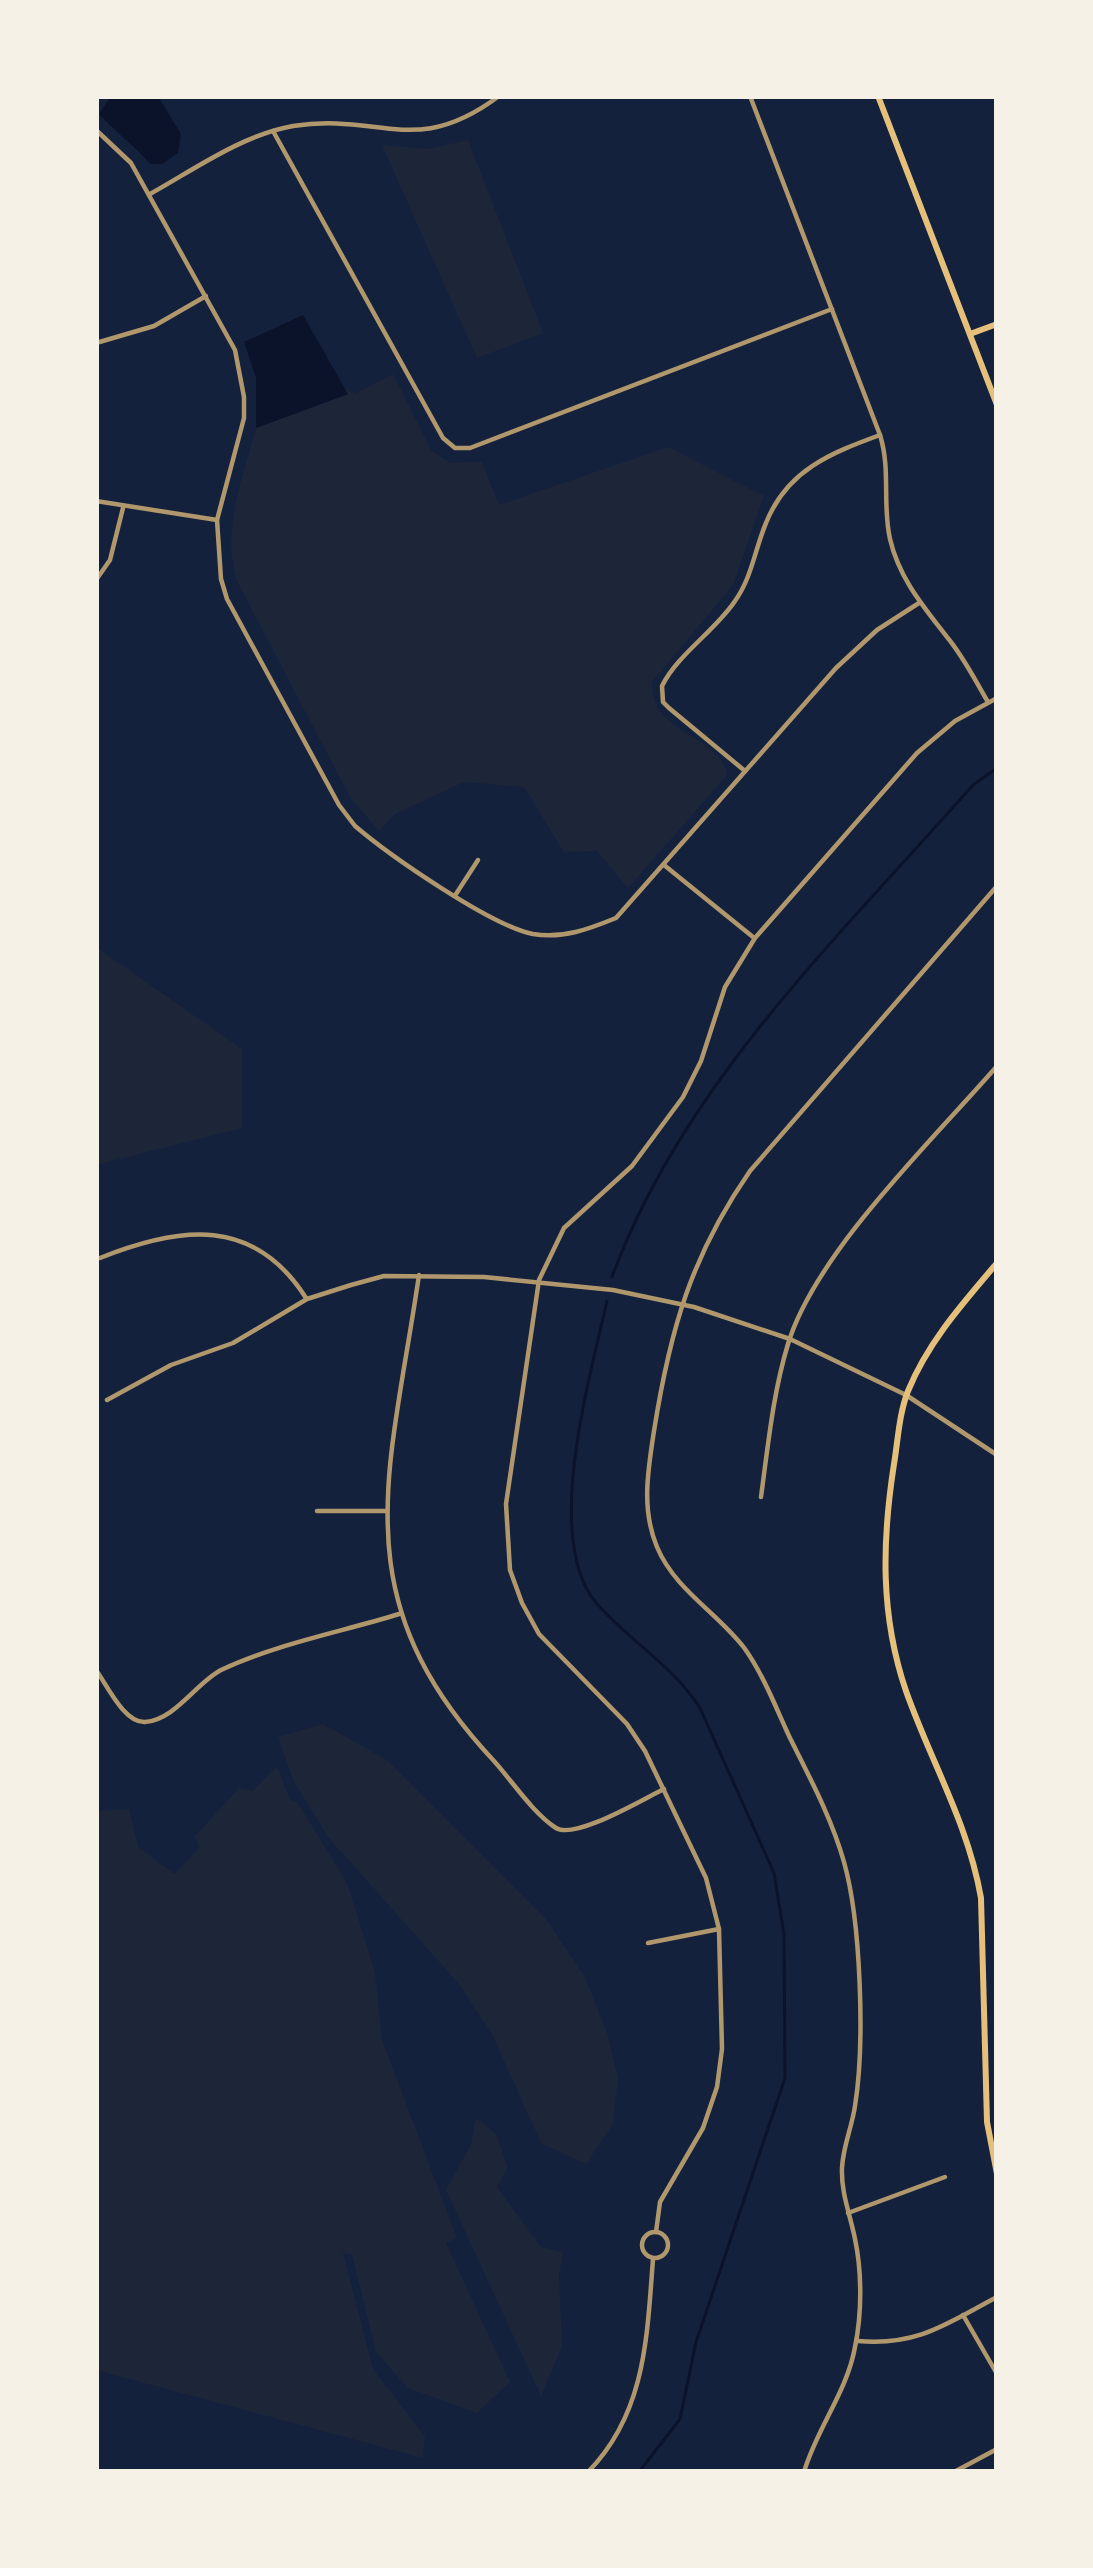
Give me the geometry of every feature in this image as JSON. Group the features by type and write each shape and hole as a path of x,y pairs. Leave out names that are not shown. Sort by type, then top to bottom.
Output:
{"main road":[{"path":"878,96 997,405"},
{"path":"970,334 997,324"},
{"path":"997,1263 943,1327 906,1395 884,1526 883,1569 888,1616 906,1692 956,1805 975,1863 981,1898 987,2122 997,2174"}],"street":[{"path":"150,194 273,131 327,124 438,129 466,120 499,96"},
{"path":"750,96 880,435 888,469 889,538 919,603 950,640 988,702"},
{"path":"96,130 124,153 150,194 235,350 244,397 241,435 217,520 217,562 227,599 339,805 370,839 517,930 555,936 616,918 850,653 919,603"},
{"path":"273,131 443,438 455,448 470,448 832,308"},
{"path":"96,343 154,326 207,295"},
{"path":"745,771 669,708 662,694 665,679 739,596 766,521 800,473 826,454 880,435"},
{"path":"96,501 217,520"},
{"path":"96,580 110,560 123,508"},
{"path":"656,2232 661,2202 703,2128 717,2087 722,2049 719,1929 706,1878 627,1724 539,1634 510,1570 506,1504 538,1280 564,1228 632,1166 683,1097 701,1061 725,987 755,938 917,752 955,721 997,698"},
{"path":"456,894 478,860"},
{"path":"664,865 755,938"},
{"path":"805,2472 822,2424 845,2382 856,2341 858,2258 842,2166 858,2069 856,1935 844,1862 827,1815 758,1669 731,1633 671,1572 649,1521 646,1498 651,1455 664,1364 680,1304 707,1238 750,1171 997,886"},
{"path":"760,1497 777,1387 790,1339 812,1293 841,1247 997,1066"},
{"path":"100,1258 178,1235 219,1234 274,1258 308,1299"},
{"path":"419,1274 387,1511 389,1567 400,1614 420,1664 446,1708 556,1828 577,1831 664,1790"},
{"path":"107,1400 171,1365 232,1343 308,1299 384,1276 538,1280 680,1304 790,1339 906,1395 997,1455"},
{"path":"317,1511 387,1511"},
{"path":"96,1670 128,1714 138,1722 148,1722 165,1715 224,1669 400,1614"},
{"path":"648,1942 719,1929"},
{"path":"985,2012 997,2012"},
{"path":"848,2213 945,2177"},
{"path":"656,2232 668,2244 663,2256 653,2258 641,2244 645,2236 656,2232"},
{"path":"588,2472 623,2422 643,2370 653,2258"},
{"path":"856,2341 911,2340 936,2332 997,2297"},
{"path":"963,2315 997,2374"},
{"path":"954,2472 997,2449"}],"shaded area":[{"path":"111,96 158,96 181,134 178,153 162,164 150,164 99,114"},
{"path":"468,140 543,333 477,358 382,145 428,149"},
{"path":"303,315 348,394 256,428 256,378 244,342"},
{"path":"393,374 431,450 450,463 482,462 499,505 668,447 764,496 733,585 652,682 662,714 712,750 727,775 628,888 597,851 564,852 524,787 464,782 395,814 379,831 351,799 236,579 233,522 256,428 347,395 344,388 356,393"},
{"path":"96,947 242,1049 242,1128 96,1165"},
{"path":"323,1724 387,1760 546,1919 585,1977 618,2078 613,2124 586,2164 541,2143 493,2036 459,1984 328,1837 294,1782 278,1737"},
{"path":"277,1766 290,1800 297,1802 347,1883 375,1972 382,2040 457,2238 446,2243 510,2382 477,2413 408,2388 376,2352 352,2255 343,2253 373,2369 425,2437 423,2458 96,2370 96,1811 129,1809 138,1847 174,1874 199,1848 195,1836 239,1788 253,1791"},
{"path":"476,2118 496,2134 508,2167 497,2187 541,2247 563,2252 559,2276 562,2346 541,2396 446,2190 471,2144"}],"waterway":[{"path":"612,1277 642,1207 679,1140 722,1077 819,956 973,785 997,768"},
{"path":"607,1301 575,1457 573,1540 581,1576 597,1604 677,1679 700,1708 774,1873 784,1934 785,2078 696,2342 680,2419 639,2472"}]}
